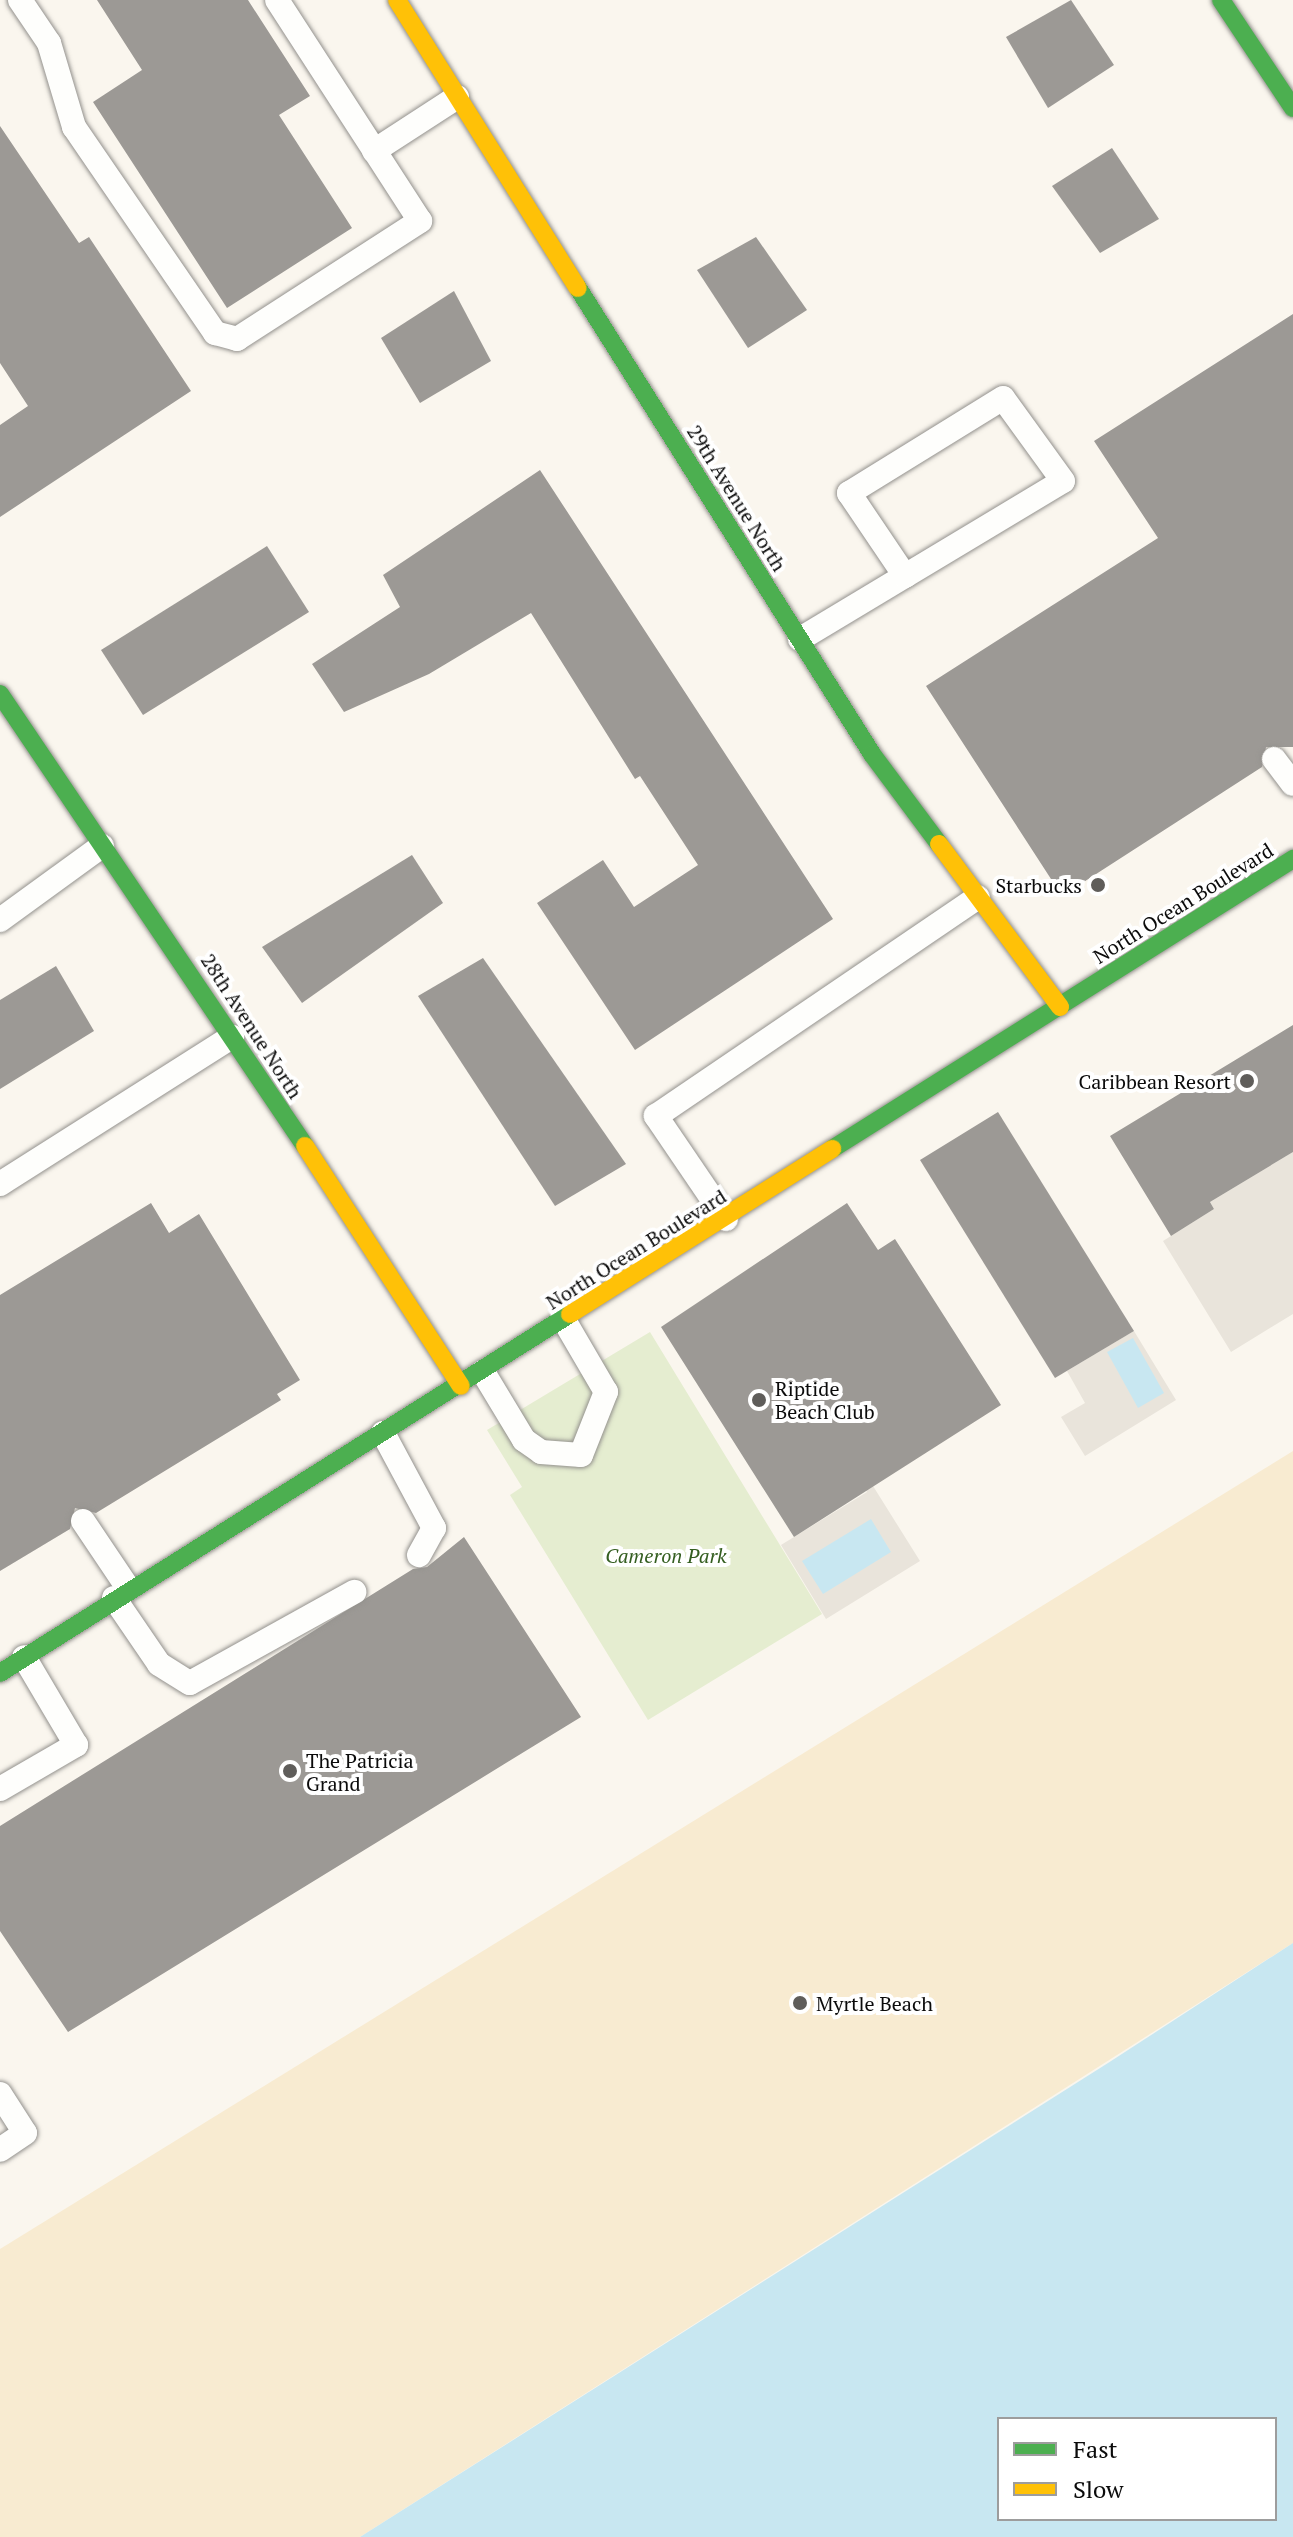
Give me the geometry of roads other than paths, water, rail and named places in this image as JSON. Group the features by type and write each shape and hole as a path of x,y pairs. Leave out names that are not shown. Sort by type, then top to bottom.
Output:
{"main road":[{"name":"29th Avenue North","path":"397,0 872,754 1060,1007"},
{"path":"1221,0 1293,108"},
{"name":"28th Avenue North","path":"0,694 232,1037 461,1386"},
{"name":"North Ocean Boulevard","path":"0,1673 121,1593 461,1386 1293,859"}],"lane":[{"path":"20,0 49,43 74,127 215,333 237,339 420,221 277,0"},
{"path":"374,151 457,97"},
{"path":"800,639 905,576 1063,481 1003,398 849,493 905,576"},
{"path":"1274,759 1293,784"},
{"path":"0,920 102,846"},
{"path":"726,1219 656,1116 978,897"},
{"path":"0,1184 232,1037"},
{"path":"483,1372 524,1440 541,1452 581,1455 606,1392 564,1320"},
{"path":"383,1433 434,1528 419,1555"},
{"path":"83,1521 159,1664 190,1683 354,1592"},
{"path":"0,1789 76,1745 24,1657"},
{"path":"0,2094 25,2133 0,2150"}],"water":[{"path":"1133,1338 1164,1393 1138,1408 1107,1352"},
{"path":"871,1519 891,1552 823,1594 802,1561"},
{"path":"1293,1943 1293,2537 360,2537 1108,2063"}],"place":[{"name":"Starbucks","path":"1098,885"},
{"name":"Caribbean Resort","path":"1247,1081"},
{"name":"Riptide Beach Club","path":"759,1400"},
{"name":"The Patricia Grand","path":"290,1771"},
{"name":"Myrtle Beach","path":"800,2003"}],"park label":[{"name":"Cameron Park","path":"666,1555"}]}
